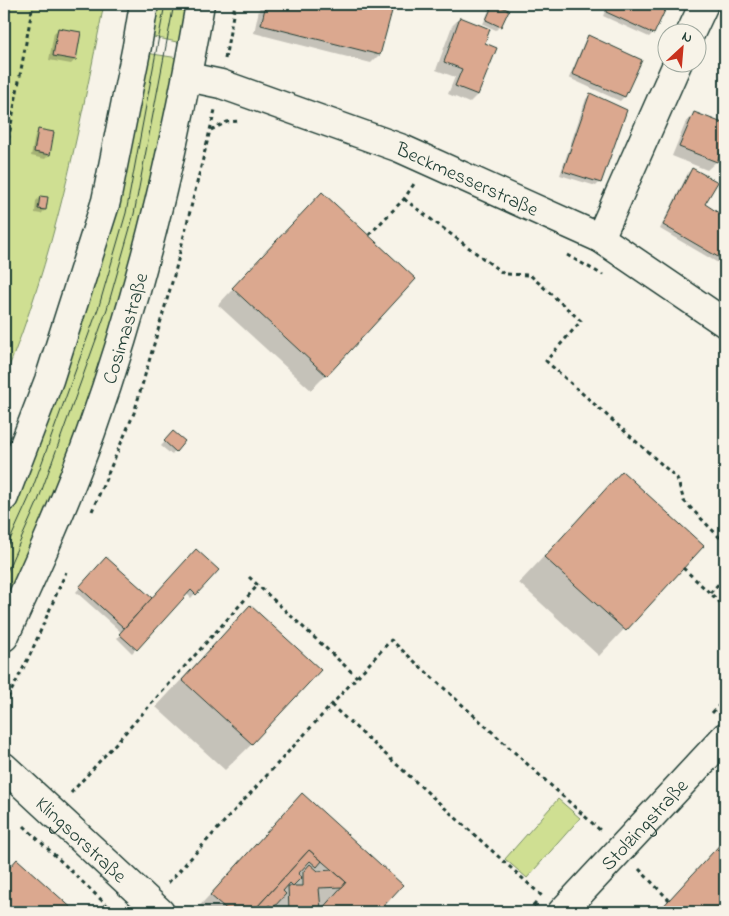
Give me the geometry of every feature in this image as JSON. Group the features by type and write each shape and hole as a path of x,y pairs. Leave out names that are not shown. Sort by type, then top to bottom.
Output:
{"street":[{"path":"4,497 48,380 106,201 144,4"},
{"name":"Cosimastraße","path":"4,637 69,490 92,431 131,312 148,252 188,77 200,4"},
{"path":"696,22 704,4"},
{"path":"600,238 674,72"},
{"name":"Beckmesserstraße","path":"188,77 221,84 400,148 600,238 725,323"},
{"name":"Stolzingstraße","path":"552,904 725,737"},
{"name":"Klingsorstraße","path":"4,767 162,900"}],"path":[{"path":"4,163 33,4"},
{"path":"211,130 227,122 243,121"},
{"path":"406,180 423,187"},
{"path":"369,235 404,199 504,274 530,275 581,321 546,360 677,478 684,501 725,543"},
{"path":"559,251 607,277"},
{"path":"683,568 725,608"},
{"path":"249,577 357,677"},
{"path":"710,593 725,577"},
{"path":"68,796 258,586"},
{"path":"162,900 331,705 391,640 601,832"},
{"path":"331,705 552,904"},
{"path":"18,819 114,912"},
{"path":"636,867 669,900"}],"green space":[{"path":"4,4 104,4 75,147 51,241 22,334 4,379"},
{"path":"154,4 194,4 186,44 149,36"},
{"path":"146,53 185,59 165,155 80,436 4,616 4,517 44,412"},
{"path":"558,799 580,818 527,878 505,859"}],"building":[{"path":"266,4 363,4 392,11 380,55 261,25"},
{"path":"493,4 509,10 501,27 486,20"},
{"path":"609,4 668,4 660,22 656,22 654,34 606,12"},
{"path":"460,17 490,29 485,43 497,48 478,95 455,86 462,69 444,62"},
{"path":"58,28 81,32 76,60 53,56"},
{"path":"588,35 642,60 625,97 572,74"},
{"path":"590,93 627,110 601,183 563,171"},
{"path":"694,112 725,124 725,141 717,162 679,147"},
{"path":"38,129 54,132 50,155 34,152"},
{"path":"692,168 718,182 705,204 725,217 725,261 663,225"},
{"path":"322,192 416,279 327,376 232,288"},
{"path":"40,196 48,197 46,210 38,209"},
{"path":"173,431 185,441 176,452 164,441"},
{"path":"622,471 704,546 626,631 544,557"},
{"path":"196,549 219,570 196,595 191,590 137,650 119,634"},
{"path":"106,557 152,598 124,628 79,587"},
{"path":"250,605 321,670 252,744 182,680"},
{"path":"302,793 403,885 378,912 319,912 346,882 309,850 258,906 265,912 230,912 210,895"},
{"path":"725,839 725,912 658,912 669,900"},
{"path":"309,850 322,861 317,867 310,861 298,874 302,877 293,886 290,883 283,891 286,894 273,908 269,905 263,911 258,906"},
{"path":"17,859 76,912 4,912 4,874"},
{"path":"310,864 318,871 332,870 346,882 342,887 319,888 321,910 319,912 265,912 289,911 288,886 303,886 303,872"}],"tram line":[{"path":"4,553 29,498 99,306 126,213 165,4"},
{"path":"4,578 38,501 107,309 134,214 174,4"}]}
